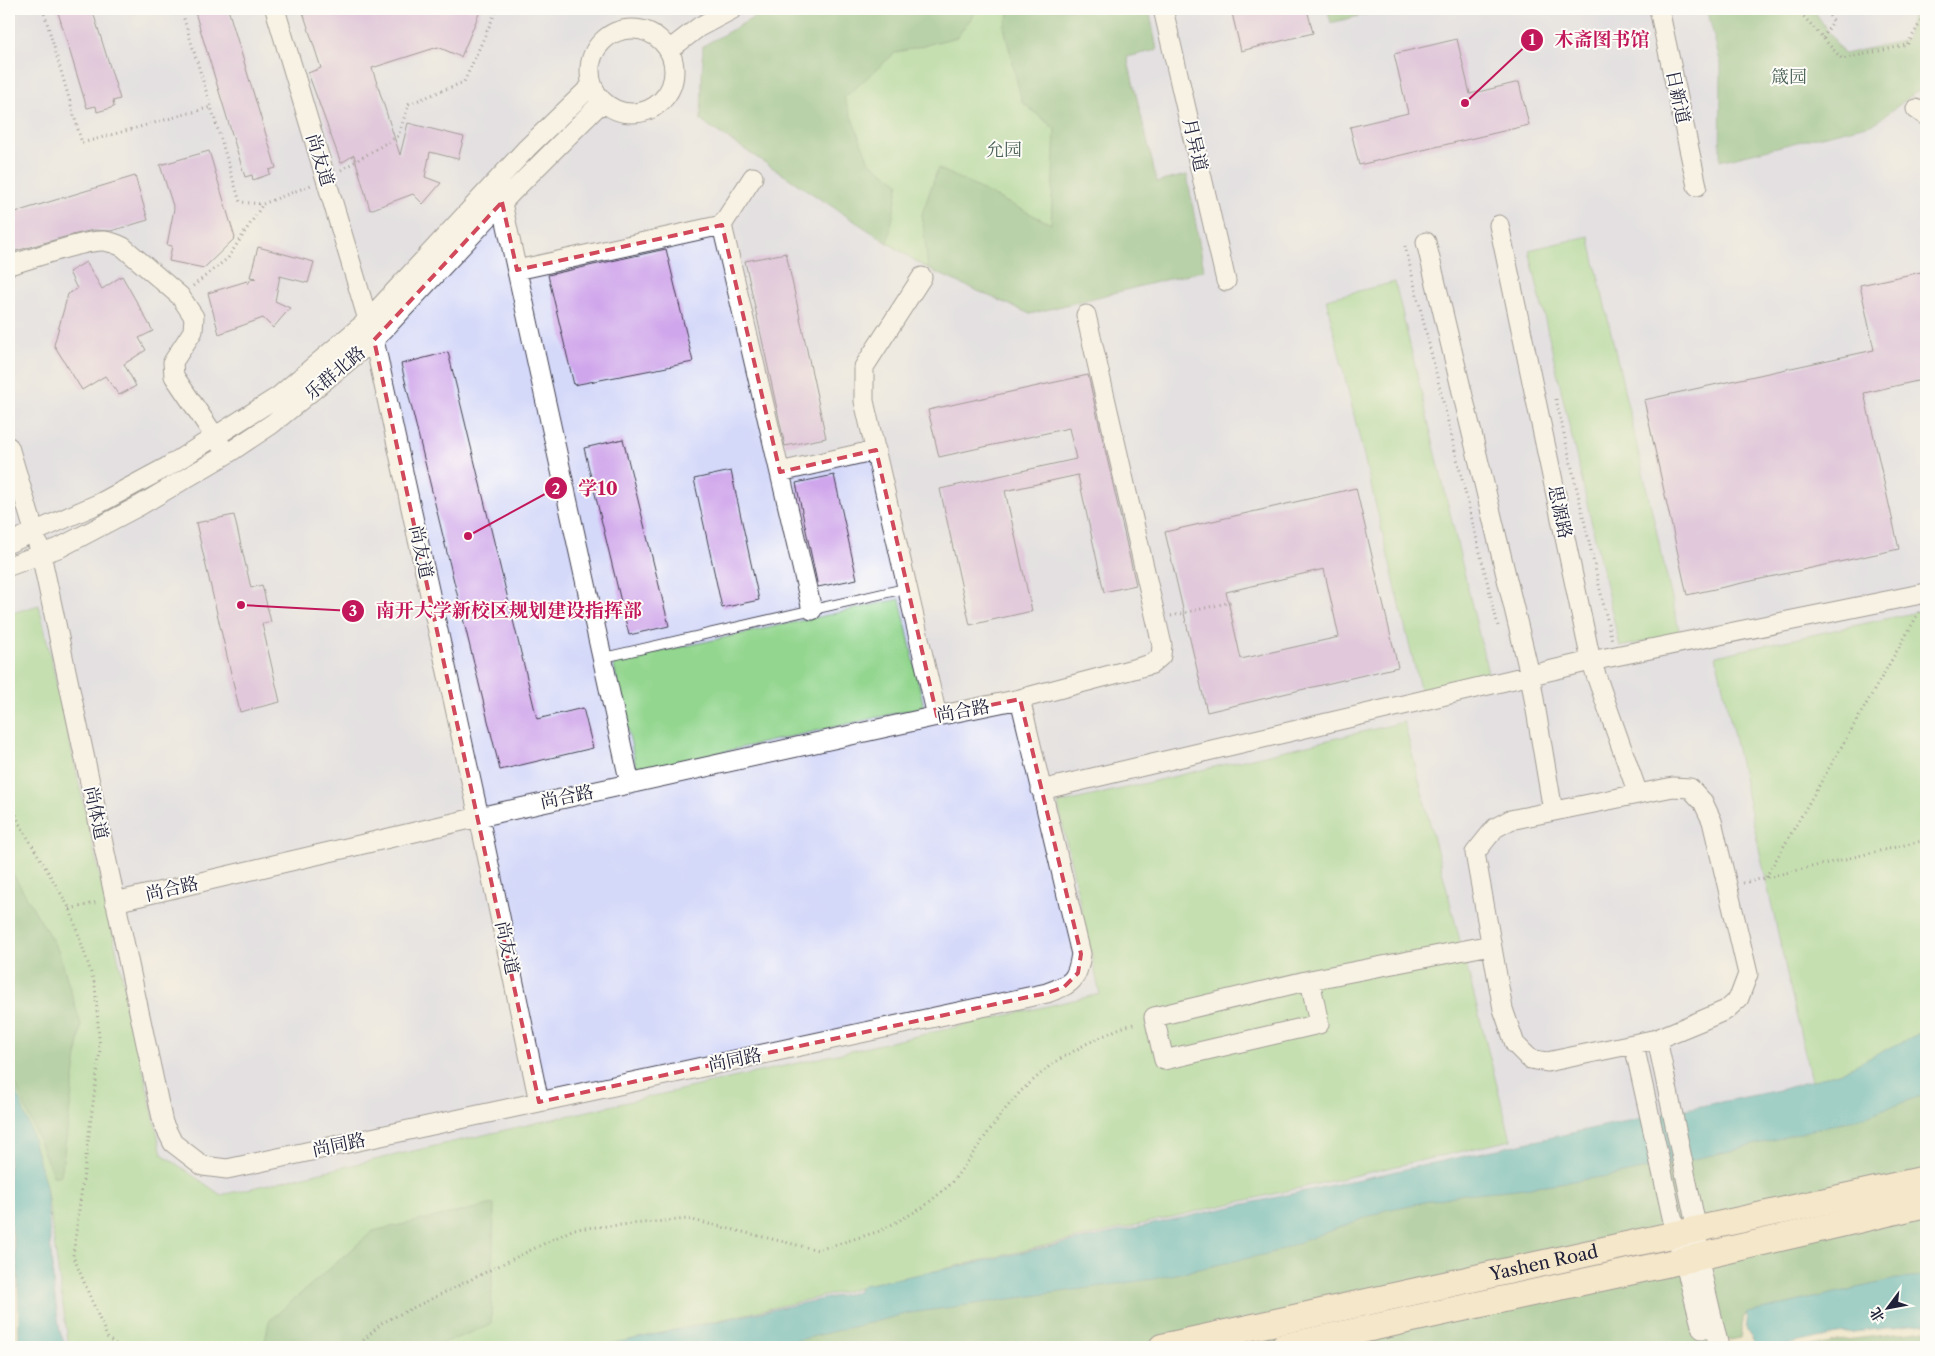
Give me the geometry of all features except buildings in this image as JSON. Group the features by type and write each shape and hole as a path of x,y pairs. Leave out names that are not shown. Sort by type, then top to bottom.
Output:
{"main road":[{"name":"Yashen Road","path":"1162,1347 1926,1179"},
{"name":"Yashen Road","path":"1284,1347 1691,1259 1926,1204"}],"street":[{"name":"尚友道","path":"275,9 374,340 540,1102"},
{"path":"668,50 699,27 733,9"},
{"name":"月异道","path":"1163,9 1226,281"},
{"name":"日新道","path":"1659,9 1697,186"},
{"path":"628,29 646,31 661,40 668,50 673,61 672,85 667,95 659,104 648,111 637,114 624,113 613,109 602,102 592,86 589,73 591,60 596,48 605,38 616,31 628,29"},
{"name":"乐群北路","path":"9,543 100,503 168,466 278,396 368,320 497,180 592,86"},
{"name":"乐群北路","path":"9,566 61,547 139,506 272,424 374,340 502,202 602,102"},
{"path":"517,270 722,225 753,177"},
{"path":"497,180 630,784"},
{"path":"722,225 812,610"},
{"name":"思源路","path":"1499,225 1591,661 1638,794"},
{"path":"9,265 84,244 102,241 113,242 123,247 180,296 194,317 193,330 173,362 174,376 226,454"},
{"path":"1426,242 1530,675 1553,811"},
{"path":"922,277 864,367 864,401 937,716"},
{"path":"1086,315 1156,619"},
{"name":"尚体道","path":"9,447 41,554 163,1123 173,1142 203,1166"},
{"path":"780,472 876,450"},
{"path":"1041,790 1591,661 1924,601"},
{"name":"尚合路","path":"115,900 479,817 937,716 1020,700 1152,664 1162,656 1162,644 1156,619"},
{"name":"尚同路","path":"203,1166 227,1169 1047,993 1064,987 1078,973 1081,954 1020,700"},
{"path":"1673,786 1690,788 1703,802 1712,822 1728,886 1748,974 1739,998 1726,1010 1657,1039 1634,1045 1547,1062 1530,1059 1515,1044 1503,1009 1475,853 1495,828 1510,820 1553,811 1673,786"},
{"path":"1310,980 1319,1024 1164,1060 1154,1017 1310,980 1491,946"},
{"path":"1657,1039 1684,1170 1686,1232 1706,1347"},
{"path":"1634,1045 1663,1175 1686,1232"},
{"path":"1691,1259 1718,1347"}],"lane":[{"path":"602,658 907,588"}],"path":[{"path":"43,9 82,143 211,107"},
{"path":"181,9 240,202 264,204 326,180 398,136 410,104 464,82 497,9"},
{"path":"1797,9 1842,59 1907,45 1926,13"},
{"path":"1823,38 1833,21 1825,9"},
{"path":"180,296 228,258 264,204"},
{"path":"1405,246 1499,632"},
{"path":"1555,396 1616,656"},
{"path":"1766,877 1924,601"},
{"path":"1156,619 1231,602"},
{"path":"9,796 19,823 70,909 95,985 100,1050 73,1256 108,1339 120,1347"},
{"path":"1728,886 1926,840"},
{"path":"70,909 115,900"},
{"path":"356,1347 382,1323 574,1229 688,1219 818,1250 880,1231 922,1208 951,1184 1002,1112 1021,1091 1054,1063 1086,1044 1120,1028 1154,1017"}],"highlighted area":[{"path":"502,202 517,270 722,225 780,472 876,450 937,716 1020,699 1081,954 1078,973 1064,987 1047,993 539,1102 374,340"}],"shaded area":[{"path":"9,9 1926,9 1926,1065 683,1347 55,1347 9,1175"}],"green space":[{"name":"允园","path":"769,9 1149,9 1157,50 1127,57 1157,182 1187,175 1204,270 1030,314 928,269 701,121 703,46"},
{"path":"769,9 978,9 957,37 895,53 844,98 869,162 899,183 888,243 701,121 703,46"},
{"path":"1011,9 1149,9 1157,50 1127,57 1157,182 1187,175 1204,270 1030,314 928,269 922,214 938,168 1051,224 1055,129 1022,102 1004,27"},
{"path":"1327,9 1374,9 1375,12 1331,23"},
{"name":"箴园","path":"1707,9 1813,9 1844,54 1906,40 1914,9 1926,9 1926,85 1875,123 1720,161 1721,65"},
{"path":"1589,236 1680,634 1620,647 1529,250"},
{"path":"1395,282 1489,677 1421,693 1326,299"},
{"path":"900,599 924,707 637,771 613,662"},
{"path":"39,605 162,1154 221,1195 1100,994 1058,804 1404,722 1511,1140 600,1347 69,1347 46,1186 9,1085 9,614"},
{"path":"1926,610 1926,1053 1811,1081 1716,656"},
{"path":"9,867 59,952 81,1025 61,1176 53,1176 9,1067"},
{"path":"1926,1080 1926,1288 1744,1316 1740,1338 1701,1347 708,1347"},
{"path":"494,1204 491,1325 433,1347 264,1347 269,1321 373,1231"},
{"path":"1926,1330 1926,1347 1807,1347 1830,1342"}],"water":[{"path":"1926,1030 1926,1094 1863,1117 1722,1153 1623,1174 1517,1189 1464,1194 1386,1210 1271,1253 1153,1279 910,1313 770,1347 595,1347 856,1292 863,1285 956,1267 1608,1125 1779,1090 1841,1072"},
{"path":"9,1071 30,1128 46,1186 54,1292 60,1332 66,1347 19,1346 18,1271 9,1212"},
{"path":"1926,1277 1926,1323 1831,1335 1777,1347 1758,1347 1746,1329 1748,1313 1896,1279"}],"place":[{"name":"木斋图书馆","path":"1465,103"},
{"name":"学10","path":"468,536"},
{"name":"南开大学新校区规划建设指挥部","path":"241,605"}]}
